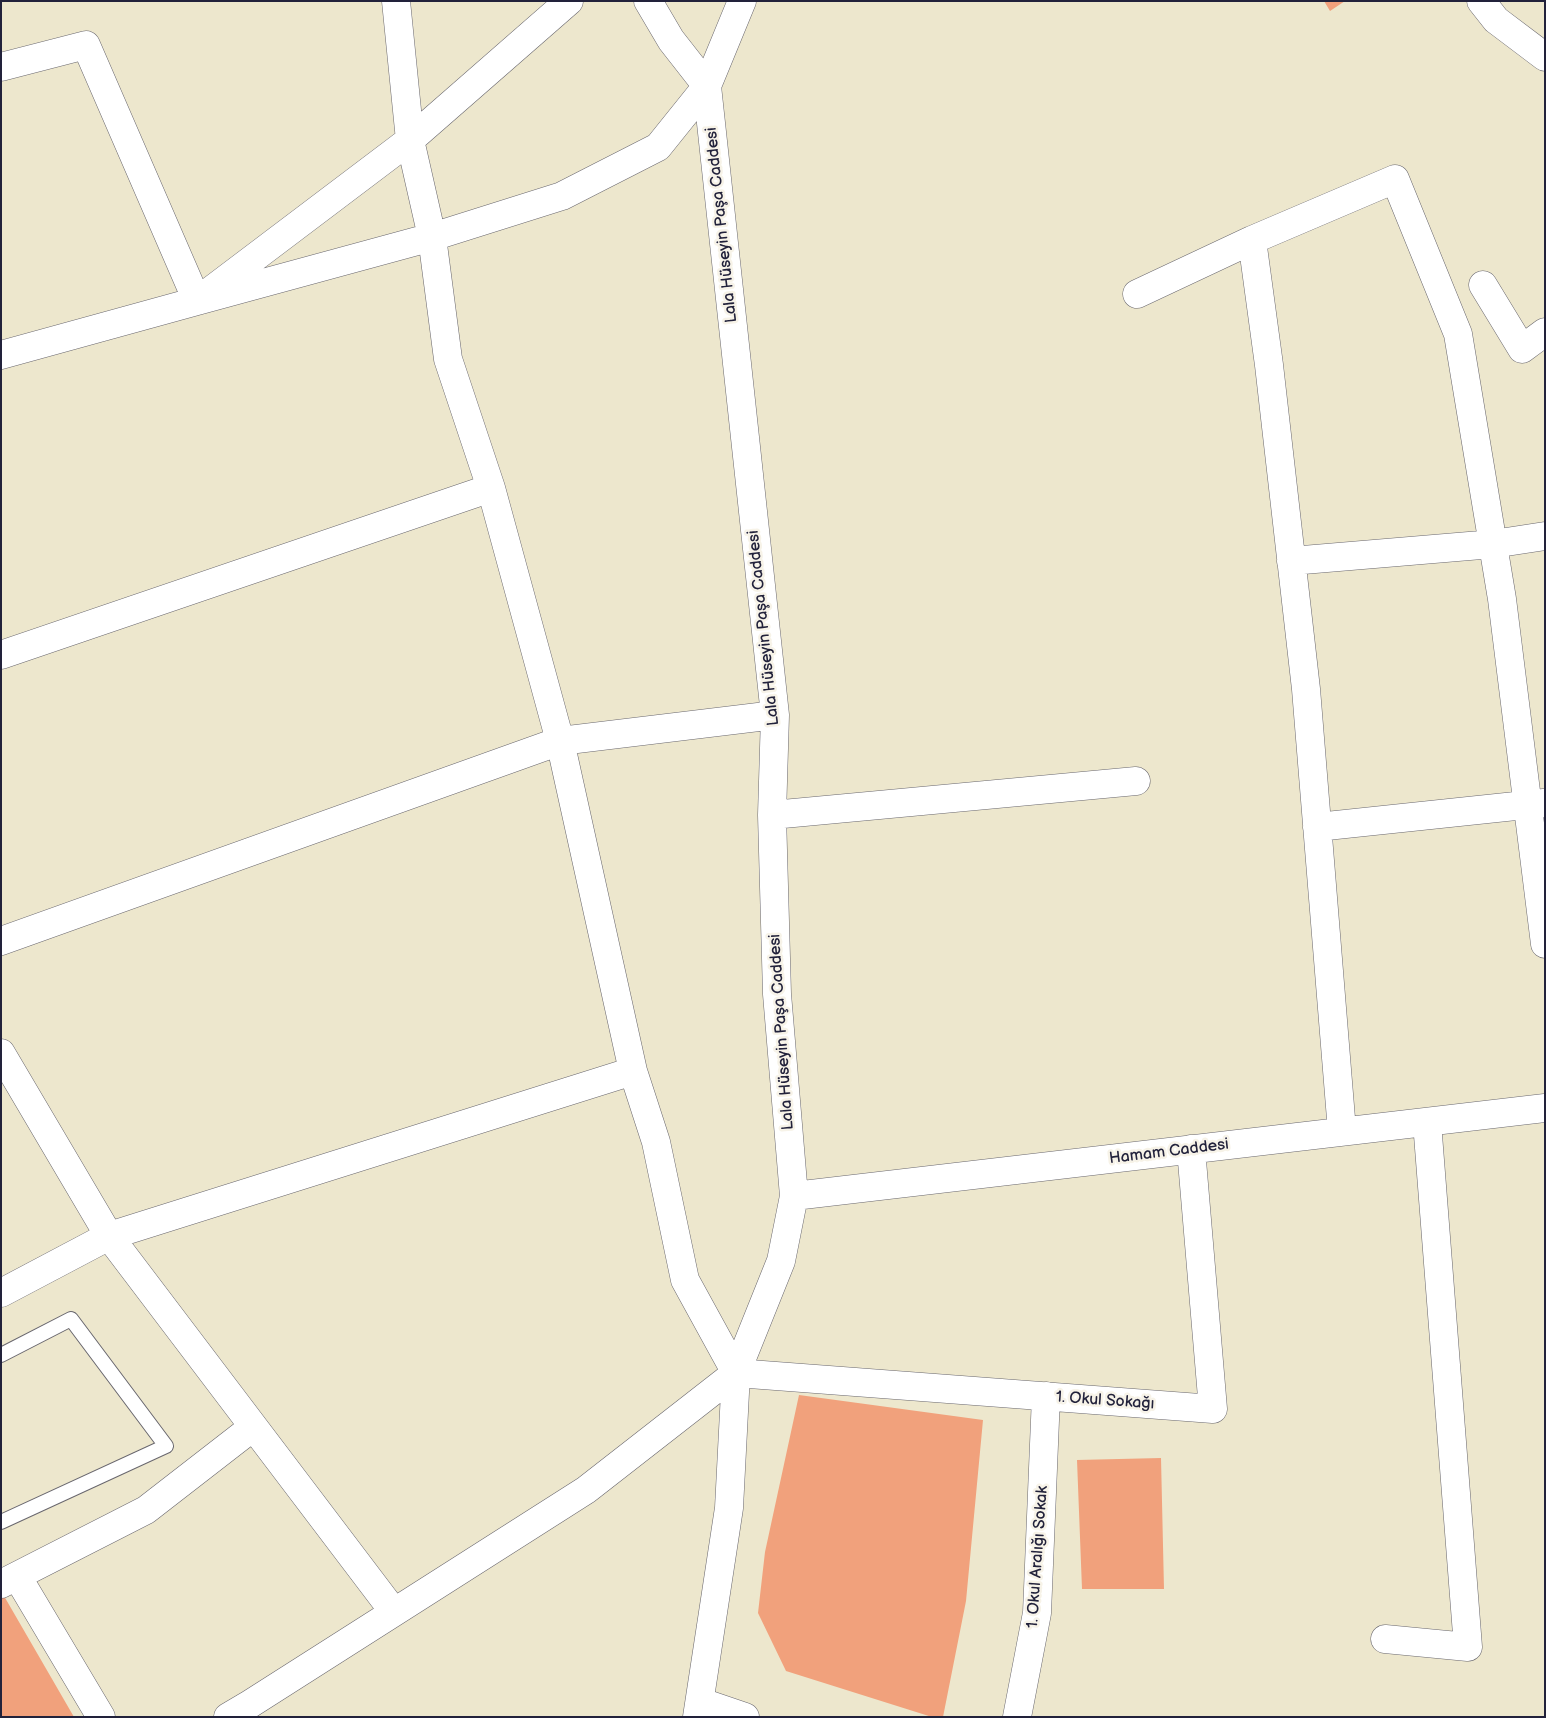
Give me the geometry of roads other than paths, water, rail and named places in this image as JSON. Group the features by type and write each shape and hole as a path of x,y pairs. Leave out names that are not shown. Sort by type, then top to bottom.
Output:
{"street":[{"path":"396,1 410,140 432,237 448,358 491,488 560,741 633,1071 656,1142 684,1280 736,1374 729,1508 699,1709"},
{"path":"197,302 410,140 569,1"},
{"path":"1,355 432,237 562,196 658,147 707,86 671,40 648,1"},
{"name":"Lala Hüseyin Paşa Caddesi","path":"736,1374 781,1261 794,1196 777,994 772,815 775,714 707,86 742,1"},
{"path":"1480,1 1496,20 1545,57"},
{"path":"1,67 86,45 197,302"},
{"path":"1137,294 1252,240 1395,179 1458,334 1536,804 1545,944"},
{"path":"1252,240 1269,365 1306,689 1342,1131"},
{"path":"1483,285 1522,349 1545,332"},
{"path":"1,655 491,488"},
{"path":"1291,561 1493,544 1545,536"},
{"path":"1,941 560,741 775,714"},
{"path":"772,815 1136,781"},
{"path":"1317,827 1536,804"},
{"path":"1,1053 109,1236 394,1612"},
{"path":"1,1292 109,1236 633,1071"},
{"name":"Hamam Caddesi","path":"794,1196 1545,1108"},
{"path":"1385,1639 1468,1647 1427,1122"},
{"name":"1. Okul Sokağı","path":"736,1374 1213,1409 1191,1149"},
{"path":"245,1713 394,1612 586,1490 736,1374"},
{"name":"1. Okul Aralığı Sokak","path":"1017,1717 1037,1613 1046,1396"},
{"path":"101,1717 9,1580 146,1510 253,1428"},
{"path":"678,1717 699,1709 745,1717"}],"lane":[{"path":"1,1355 71,1319 166,1446 1,1522"}]}
